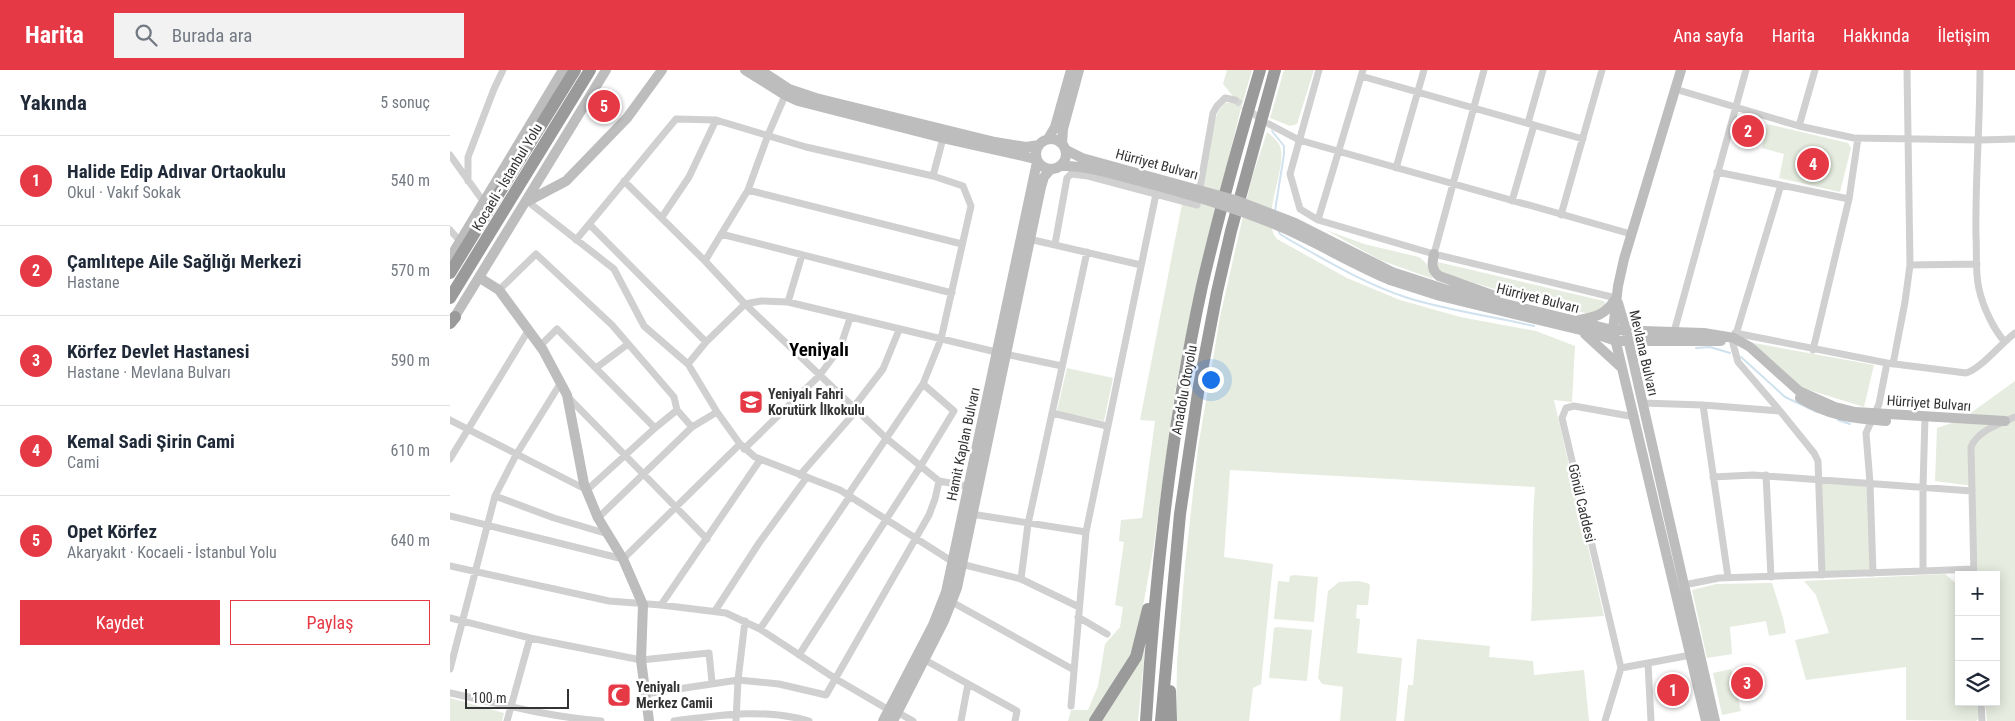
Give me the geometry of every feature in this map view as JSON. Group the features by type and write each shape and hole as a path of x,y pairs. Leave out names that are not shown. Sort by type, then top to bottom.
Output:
{"highway":[{"path":"450,272 575,70"},
{"name":"Kocaeli - İstanbul Yolu","path":"450,298 590,70"},
{"name":"Anadolu Otoyolu","path":"1146,721 1160,550 1183,391 1202,288 1237,148 1260,70"},
{"name":"Anadolu Otoyolu","path":"1161,721 1169,611 1182,495 1199,386 1233,221 1275,70"},
{"path":"1095,721 1129,670 1140,646 1160,550"},
{"path":"1169,611 1171,721"}],"main road":[{"path":"450,258 563,70"},
{"path":"452,322 606,70"},
{"path":"527,201 566,181 627,118 662,70"},
{"path":"745,70 813,105 1037,160"},
{"path":"760,70 787,92 970,137 1022,147 1039,145 1048,139 1055,127 1071,70"},
{"path":"1039,145 1036,154 1037,160 1042,167 1050,170 1061,166 1066,158 1063,128 1079,70"},
{"path":"1573,320 1602,314 1608,310 1616,298 1620,276 1681,70"},
{"path":"1048,139 1058,140 1064,147"},
{"name":"Hürriyet Bulvarı","path":"1064,147 1093,161 1235,200 1295,223 1391,276 1613,330 1626,330 1641,336 1718,340 1734,338"},
{"name":"Hamit Kaplan Bulvarı","path":"883,721 893,714 924,660 952,602 972,487 1001,353 1037,160"},
{"name":"Hürriyet Bulvarı","path":"1061,166 1097,170 1212,201 1304,237 1349,261 1440,296 1580,330 1616,341 1628,341 1641,336 1674,332 1719,334 1734,338 1750,347 1799,391 1835,407 1873,417 2005,421"},
{"name":"Hamit Kaplan Bulvarı","path":"1001,353 1030,239 1040,187 1044,177 1050,170"},
{"path":"1434,254 1432,265 1434,271 1439,276 1484,291 1524,308"},
{"path":"480,278 499,290 540,346 567,395 587,490 598,518 623,559 643,604 641,660 649,721"},
{"path":"1616,298 1641,336 1634,367"},
{"name":"Mevlana Bulvarı","path":"1616,298 1613,330 1706,721"},
{"name":"Mevlana Bulvarı","path":"1616,298 1626,330 1715,721"},
{"path":"1580,330 1590,336 1623,368"},
{"name":"Hürriyet Bulvarı","path":"1925,420 1992,427"},
{"name":"Hamit Kaplan Bulvarı","path":"893,714 938,615 958,563 971,514 972,487"}],"street":[{"path":"468,181 468,157 494,88 503,70"},
{"path":"1320,70 1290,174 1300,209 1318,220 1434,254 1616,298"},
{"path":"1396,168 1424,70"},
{"path":"1434,254 1484,70"},
{"path":"1512,200 1543,70"},
{"path":"1562,215 1602,70"},
{"path":"1674,332 1746,70"},
{"path":"1799,126 1815,70"},
{"path":"1873,573 1866,433 1879,404 1890,364 1905,302 1910,265 1907,70 1913,70"},
{"path":"1980,70 1980,140 1976,201 1979,289 1988,313 2004,341"},
{"path":"1318,220 1362,73 1418,92 1583,139"},
{"path":"1675,88 1799,126 1858,138 2015,139"},
{"path":"705,260 748,190 768,135 787,92"},
{"path":"1055,244 1069,175 1088,176 1197,205 1214,113 1217,106 1225,98 1234,100"},
{"path":"576,240 676,119 716,120 849,158 933,176 963,186 971,206 941,339 923,384 760,629"},
{"path":"662,217 689,177 716,120"},
{"path":"1269,124 1299,140 1632,234"},
{"path":"933,176 943,138"},
{"path":"1813,350 1848,199 1858,138"},
{"path":"450,155 483,201"},
{"path":"1717,172 1848,199"},
{"path":"624,181 705,260 745,304 854,410 939,481 972,487"},
{"path":"1781,185 1734,338 1738,362 1817,457 1820,479 1822,575"},
{"path":"748,190 962,244"},
{"path":"1071,706 1086,532 1156,194"},
{"path":"527,201 614,269 644,326 688,364 717,412 742,446 760,460 849,495 958,563 1021,579 1079,607"},
{"path":"590,225 706,342"},
{"path":"450,230 460,241"},
{"path":"721,234 952,293"},
{"path":"1030,239 1141,265"},
{"path":"1021,579 1028,524 1087,252"},
{"path":"499,290 536,254 593,307 628,344 674,397 677,410 692,427"},
{"path":"788,302 802,255"},
{"path":"1910,265 1977,264"},
{"path":"688,364 706,342 745,304 762,301 788,302 899,330 1062,366"},
{"path":"450,516 623,559 675,507 819,376 840,348 850,318"},
{"path":"540,346 557,328 655,428"},
{"path":"715,611 804,476 883,369 899,330"},
{"path":"450,459 528,331"},
{"path":"1734,338 1890,364 1966,373 1975,369 2015,333"},
{"path":"596,368 628,344"},
{"path":"450,669 495,496 516,455 560,384"},
{"path":"799,655 920,467 954,410 923,384"},
{"path":"567,395 707,539"},
{"path":"1642,403 1703,405 1780,412"},
{"path":"1703,405 1728,577"},
{"name":"Gönül Caddesi","path":"1621,668 1562,418 1566,408 1574,406 1635,417"},
{"path":"450,420 587,490 677,410"},
{"path":"598,518 692,427 717,412"},
{"path":"1052,413 1107,426"},
{"path":"1974,571 1971,447 1976,438 1992,427 2015,417"},
{"path":"1923,571 1922,487 1925,420"},
{"path":"661,605 760,460"},
{"path":"1713,477 1766,475 1972,491"},
{"path":"1766,475 1771,577"},
{"path":"645,694 712,682 738,680 779,684 826,696 933,506 939,481"},
{"path":"495,496 554,518 608,534"},
{"path":"971,514 1086,532"},
{"path":"450,566 474,573 609,601 715,611 746,621 893,714 913,721"},
{"path":"1684,585 1712,578 1728,577 1955,572"},
{"path":"952,602 1074,670"},
{"path":"1078,616 1107,634"},
{"path":"450,618 530,638 641,660 709,653 712,682"},
{"path":"736,721 738,680 746,621"},
{"path":"507,721 530,638"},
{"path":"1605,721 1621,668 1691,655"},
{"path":"924,660 1016,711 1015,721"},
{"path":"1648,664 1651,721"},
{"path":"961,721 968,684"},
{"path":"450,693 511,707 582,720 602,721"},
{"path":"1981,706 1982,721"},
{"path":"674,721 736,712 776,714 809,721"}],"shaded area":[{"path":"1227,70 1252,70 1191,310 1175,392 1153,551 1135,650 1090,721 1068,721 1071,710 1088,710 1098,686 1105,644 1120,627 1123,607 1115,605 1124,542 1119,541 1121,520 1142,518 1155,421 1140,420 1182,204 1199,208 1214,122 1219,110 1225,103 1232,103 1236,100 1223,84"},
{"path":"1284,70 1314,70 1297,124 1290,126 1270,118"},
{"path":"1767,124 1848,143 1851,148 1840,192 1779,178 1784,154 1762,148"},
{"path":"1267,132 1279,144 1281,155 1271,219 1272,230 1277,239 1347,278 1400,300 1460,317 1536,331 1575,346 1572,402 1554,400 1604,616 1531,621 1535,487 1230,470 1224,557 1273,564 1261,684 1253,688 1249,721 1176,721 1177,662 1185,565 1198,448 1220,317 1251,181"},
{"path":"1326,230 1364,244 1419,257 1426,263 1433,279 1380,260"},
{"path":"1438,262 1604,301 1606,306 1592,313 1585,313 1514,295 1442,273 1438,270"},
{"path":"1754,343 1874,365 1864,407 1803,388 1756,347"},
{"path":"1067,368 1113,378 1104,421 1057,411"},
{"path":"2015,381 2015,721 1987,721 1985,706 2000,706 2000,571 1978,571 1973,486 1935,481 1937,428 1961,420"},
{"path":"1820,479 1870,483 1873,573 1822,575"},
{"path":"1945,574 1955,583 1955,706 1978,706 1979,718 1976,721 1906,720 1906,667 1806,680 1795,640 1829,633 1816,595 1804,581"},
{"path":"1290,576 1318,577 1314,622 1274,619 1278,581 1289,582"},
{"path":"1358,581 1370,585 1368,605 1357,605 1356,618 1360,619 1357,653 1402,658 1396,721 1340,721 1343,687 1322,684 1318,678 1328,591 1339,582"},
{"path":"1772,583 1786,633 1769,636 1766,621 1730,627 1732,654 1707,658 1692,590 1716,584"},
{"path":"1274,628 1312,630 1307,681 1269,678"},
{"path":"1417,639 1490,646 1489,657 1533,661 1534,675 1584,670 1589,721 1404,721 1408,685 1413,685"},
{"path":"1145,648 1138,721 1100,721 1137,665"},
{"path":"1731,669 1741,711 1722,715 1713,673"},
{"path":"450,698 504,713 502,721 450,721"}],"waterway":[{"path":"1272,131 1284,146 1275,211"},
{"path":"1278,230 1280,234 1332,264 1392,292 1440,306 1534,326"},
{"path":"1696,348 1710,347 1730,353"},
{"path":"1741,357 1785,397 1817,412"},
{"path":"1838,420 1850,424"}],"tunnel":[{"path":"1235,100 1262,120"}],"place":[{"name":"Opet Körfez","path":"604,106"},
{"name":"Çamlıtepe Aile Sağlığı Merkezi","path":"1748,131"},
{"name":"Kemal Sadi Şirin Cami","path":"1813,164"},
{"name":"Yeniyalı Fahri Korutürk İlkokulu","path":"751,402"},
{"name":"Körfez Devlet Hastanesi","path":"1747,683"},
{"name":"Halide Edip Adıvar Ortaokulu","path":"1673,690"},
{"name":"Yeniyalı Merkez Camii","path":"619,695"}],"district":[{"name":"Yeniyalı","path":"819,349"}]}
